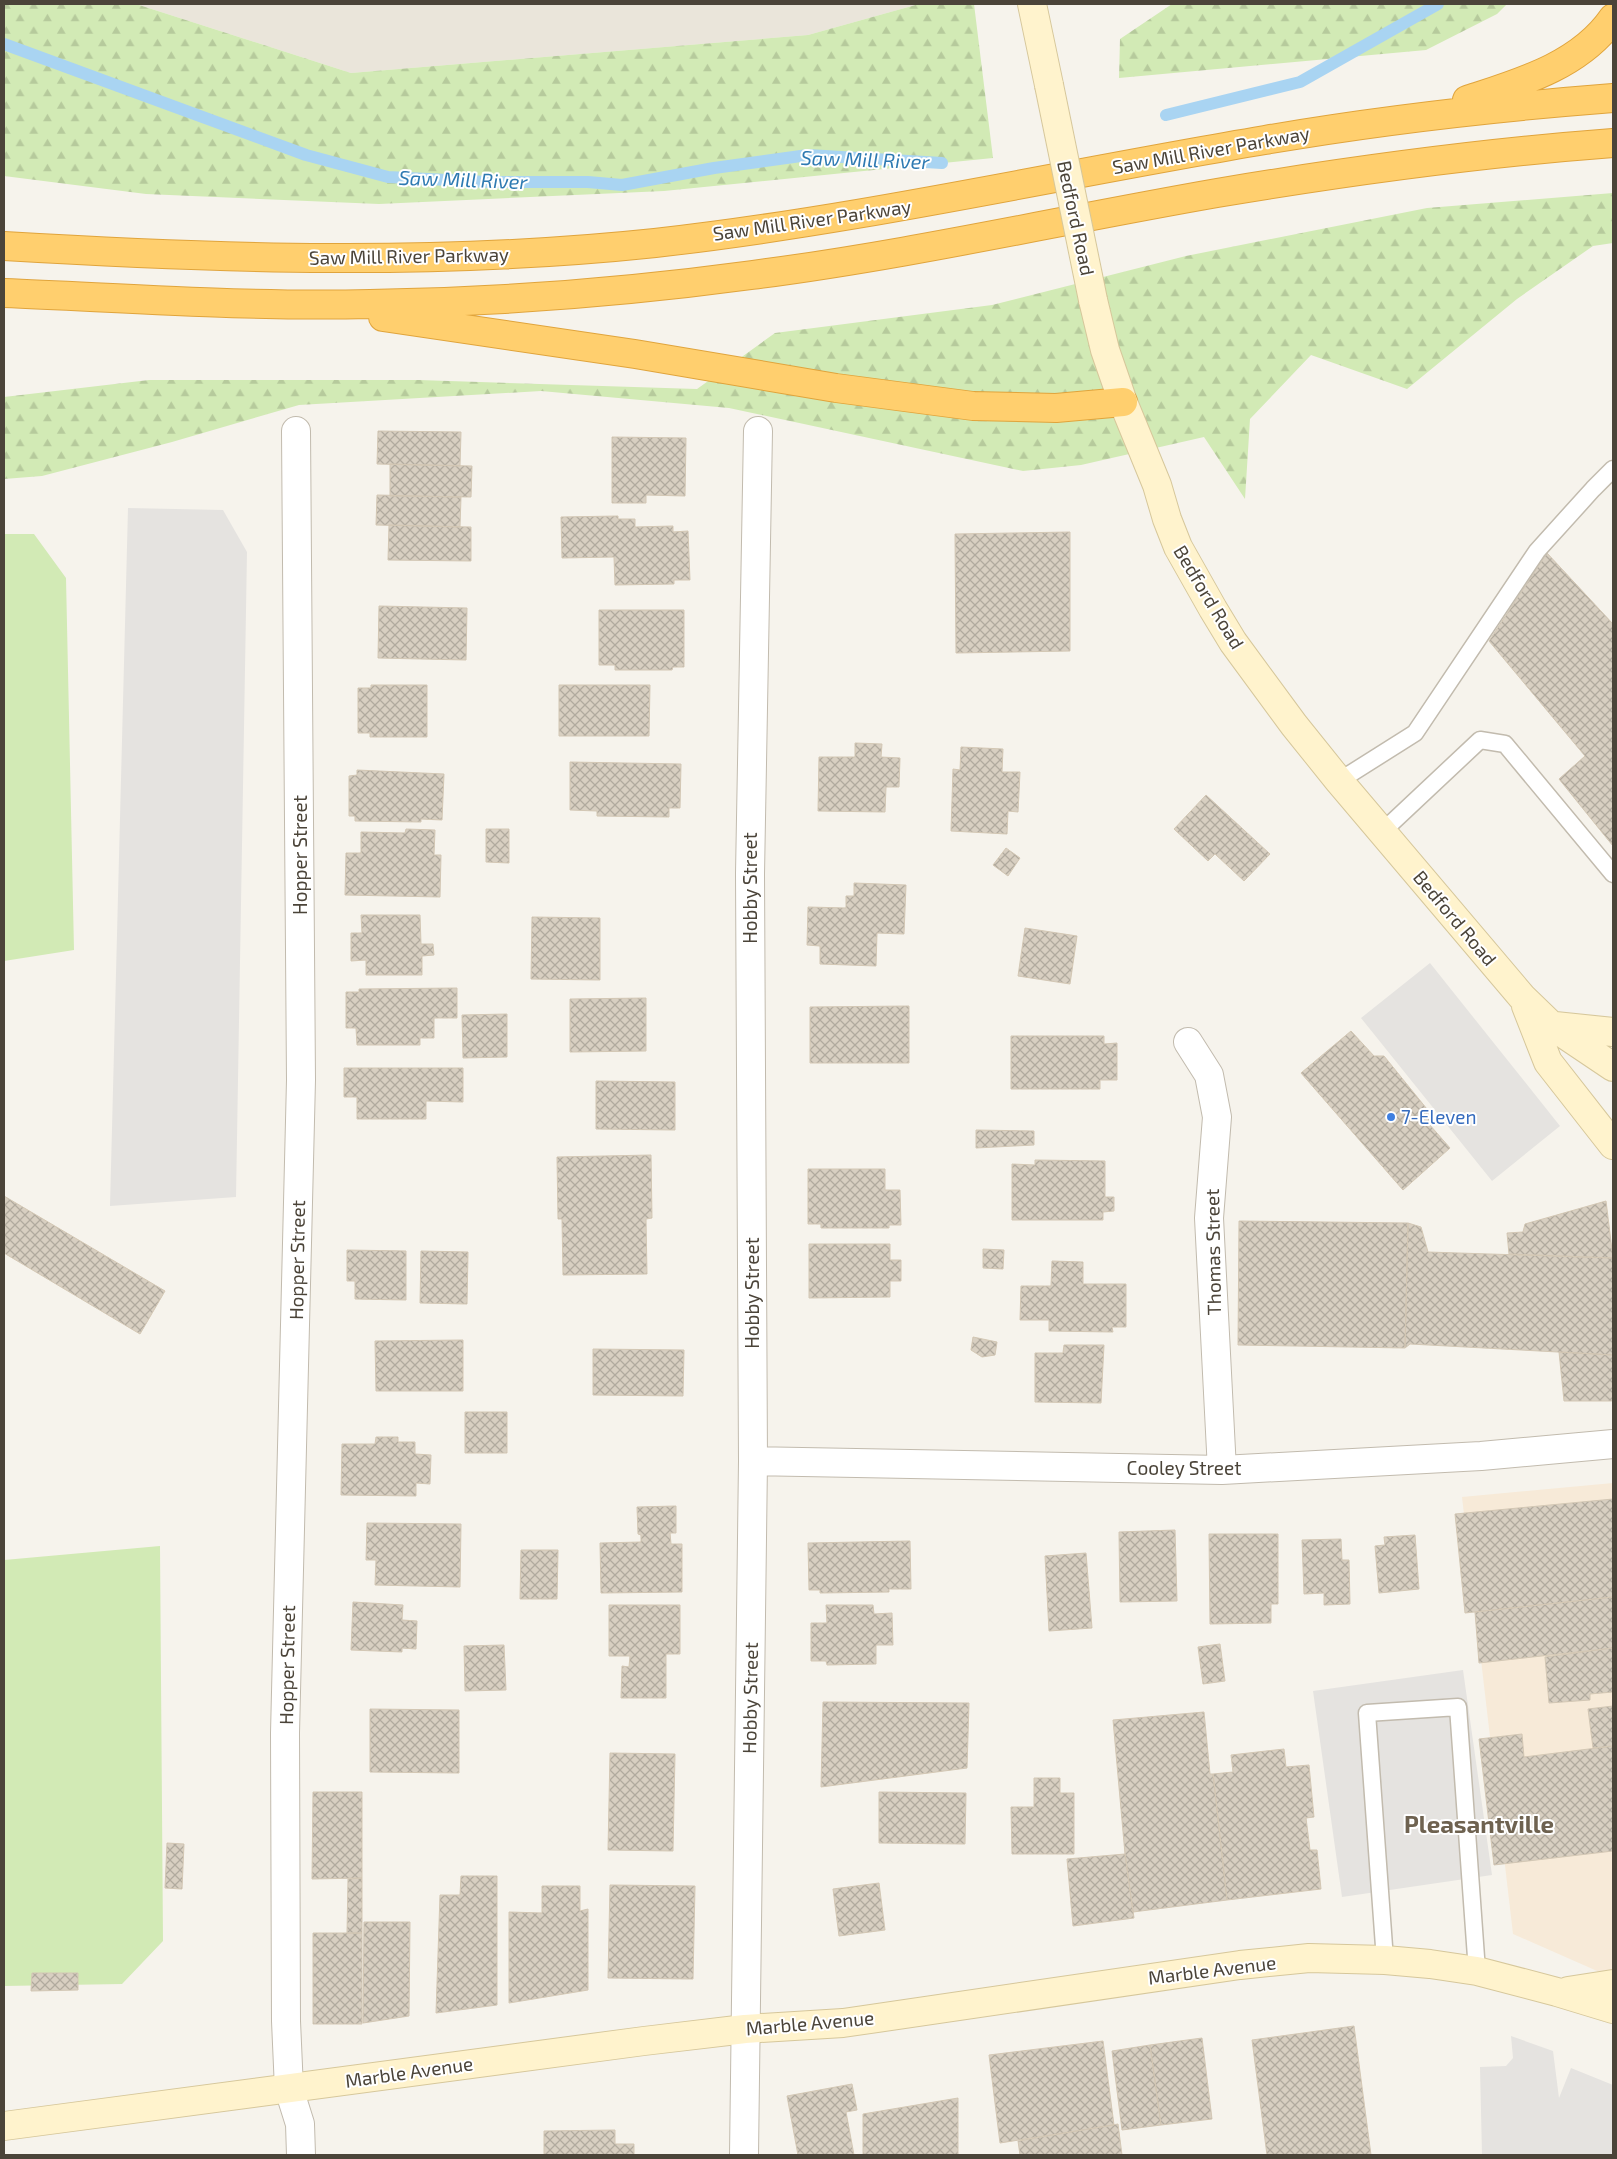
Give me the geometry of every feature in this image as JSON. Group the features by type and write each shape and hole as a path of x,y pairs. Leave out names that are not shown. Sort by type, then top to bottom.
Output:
{"highway":[{"path":"1415,118 1515,84 1550,69 1583,49 1613,18"},
{"name":"Saw Mill River Parkway","path":"4,246 121,253 352,260 585,250 725,234 883,211 1265,140 1415,118 1613,98"},
{"path":"4,293 207,302 369,304 525,298 697,282 812,266 972,239 1295,180 1436,160 1613,143"},
{"path":"292,304 599,348 836,388 974,406 1056,408 1123,402"}],"street":[{"name":"Bedford Road","path":"1032,4 1105,350 1123,402 1157,485 1167,519 1191,572 1233,642 1294,725 1339,782 1522,997 1552,1026 1613,1066"},
{"name":"Hopper Street","path":"296,431 302,1080 285,1733 286,2021 289,2088 300,2124 302,2155"},
{"name":"Hobby Street","path":"744,2155 753,1462 750,864 758,431"},
{"path":"1522,997 1548,1062 1613,1145"},
{"path":"1552,1026 1613,1032"},
{"name":"Thomas Street","path":"1188,1042 1209,1075 1217,1117 1209,1218 1222,1470"},
{"name":"Cooley Street","path":"753,1462 1222,1470 1481,1456 1613,1444"},
{"name":"Marble Avenue","path":"4,2126 644,2041 745,2029 843,2023 1240,1965 1309,1958 1385,1960 1478,1971 1613,2009"},
{"path":"1557,1992 1613,1984"}],"lane":[{"path":"1339,782 1416,733 1537,551 1613,469"},
{"path":"1382,832 1480,740 1505,744 1613,874"},
{"path":"1385,1960 1367,1713 1458,1707 1478,1971"}],"shaded area":[{"path":"136,4 919,4 808,35 351,73"},
{"path":"128,508 223,510 247,552 236,1197 110,1206"},
{"path":"1430,963 1560,1126 1492,1181 1361,1018"},
{"path":"1613,1483 1613,1978 1513,1934 1462,1497"},
{"path":"1463,1670 1492,1875 1342,1897 1313,1691"},
{"path":"1511,2036 1553,2051 1559,2098 1571,2068 1613,2085 1613,2155 1482,2155 1480,2067 1506,2066 1513,2058"}],"green space":[{"path":"4,4 136,4 351,73 808,35 919,4 974,4 993,158 664,191 379,204 146,194 4,176"},
{"path":"1172,4 1507,4 1497,14 1426,50 1119,78 1120,39"},
{"path":"1613,193 1613,243 1593,246 1517,299 1407,389 1311,355 1250,419 1245,499 1204,437 1081,465 1023,471 729,408 541,391 299,405 172,442 42,476 4,479 4,397 149,380 419,380 697,389 775,333 992,305 1186,256 1427,208"},
{"path":"4,534 34,534 66,578 74,950 4,961"},
{"path":"160,1546 163,1941 122,1984 4,1986 4,1560"}],"building":[{"path":"378,431 461,432 460,466 377,464"},
{"path":"612,437 686,438 685,496 646,495 646,503 612,503"},
{"path":"390,464 472,466 471,497 390,496"},
{"path":"377,495 461,497 460,527 376,525"},
{"path":"618,516 618,519 635,519 635,527 673,526 673,532 688,531 690,580 674,580 674,584 615,585 614,557 562,558 561,517"},
{"path":"389,525 471,527 471,561 388,560"},
{"path":"1070,532 1070,651 956,653 955,534"},
{"path":"1547,553 1613,624 1613,846 1559,779 1585,756 1489,641"},
{"path":"379,606 467,608 466,660 378,658"},
{"path":"599,610 684,610 684,667 673,667 672,670 615,670 615,665 599,665"},
{"path":"371,685 427,685 427,737 370,737 370,733 358,733 358,688 371,688"},
{"path":"559,685 650,685 649,736 559,736"},
{"path":"855,743 882,744 881,757 900,758 899,787 886,787 885,812 818,811 819,757 855,757"},
{"path":"961,747 1003,749 1002,772 1020,772 1018,812 1008,811 1007,834 951,831 953,769 960,770"},
{"path":"570,762 681,764 680,808 669,808 669,817 597,816 597,811 570,810"},
{"path":"357,770 444,774 442,820 421,819 421,822 355,821 355,816 349,816 349,776 357,775"},
{"path":"1206,795 1270,854 1244,881 1215,854 1208,861 1174,829"},
{"path":"406,829 435,830 434,855 441,855 440,897 345,895 346,853 361,853 361,832 405,833"},
{"path":"486,829 509,829 509,863 486,862"},
{"path":"1006,848 1020,858 1008,876 993,865"},
{"path":"854,883 906,885 904,934 877,933 876,966 820,964 820,946 807,945 808,907 846,908 846,896 854,896"},
{"path":"361,915 420,915 421,944 433,944 434,955 422,956 422,975 366,975 366,960 351,961 351,933 362,933"},
{"path":"532,917 600,918 600,980 531,979"},
{"path":"1025,928 1077,936 1070,984 1018,976"},
{"path":"457,988 457,1018 434,1018 434,1038 420,1038 420,1045 357,1045 356,1028 346,1028 346,992 359,992 359,989"},
{"path":"646,998 646,1051 570,1052 570,999"},
{"path":"909,1006 909,1063 810,1063 810,1007"},
{"path":"507,1014 507,1057 463,1058 462,1015"},
{"path":"1351,1031 1374,1056 1384,1056 1431,1114 1429,1124 1450,1148 1403,1190 1301,1073"},
{"path":"1011,1036 1104,1036 1104,1044 1117,1043 1117,1080 1100,1080 1100,1089 1011,1089"},
{"path":"344,1068 463,1068 463,1102 426,1101 426,1119 357,1119 357,1097 344,1097"},
{"path":"596,1081 675,1082 675,1130 596,1129"},
{"path":"976,1130 1034,1131 1034,1145 976,1148"},
{"path":"651,1155 652,1218 646,1219 647,1274 563,1275 562,1219 558,1219 557,1157"},
{"path":"1035,1160 1105,1161 1105,1197 1114,1197 1114,1211 1103,1212 1103,1220 1012,1220 1012,1164 1035,1165"},
{"path":"808,1169 885,1169 885,1190 900,1190 901,1225 889,1225 889,1228 821,1228 821,1224 808,1224"},
{"path":"4,1196 165,1291 140,1334 4,1253"},
{"path":"1606,1201 1613,1258 1509,1254 1507,1233 1523,1232 1525,1224"},
{"path":"1239,1221 1408,1223 1405,1348 1238,1345"},
{"path":"1408,1223 1421,1227 1428,1252 1613,1258 1613,1355 1410,1344 1405,1348"},
{"path":"809,1244 890,1244 890,1260 901,1260 901,1281 890,1281 890,1297 809,1298"},
{"path":"983,1249 1004,1250 1003,1269 983,1268"},
{"path":"347,1250 406,1251 406,1300 355,1299 355,1281 347,1281"},
{"path":"421,1251 468,1252 467,1304 420,1303"},
{"path":"1052,1261 1083,1262 1083,1284 1126,1284 1126,1327 1112,1327 1113,1332 1049,1331 1049,1320 1020,1320 1021,1286 1051,1286"},
{"path":"973,1337 997,1342 995,1355 982,1357 971,1350"},
{"path":"463,1340 463,1391 376,1391 375,1341"},
{"path":"1064,1345 1104,1345 1101,1403 1035,1402 1035,1353 1063,1353"},
{"path":"593,1349 684,1350 683,1396 593,1395"},
{"path":"1559,1352 1613,1355 1613,1401 1564,1401"},
{"path":"465,1412 507,1412 507,1453 465,1453"},
{"path":"376,1437 398,1437 398,1442 415,1442 415,1454 431,1455 430,1484 416,1483 416,1496 341,1495 342,1444 375,1444"},
{"path":"1613,1499 1613,1597 1465,1613 1455,1514"},
{"path":"676,1506 676,1533 670,1533 671,1544 682,1544 682,1592 601,1593 600,1543 641,1542 641,1535 638,1534 637,1507"},
{"path":"367,1523 461,1524 460,1587 375,1585 376,1560 366,1560"},
{"path":"1175,1530 1177,1601 1120,1602 1119,1532"},
{"path":"1209,1534 1278,1534 1278,1604 1271,1604 1271,1623 1210,1624"},
{"path":"1415,1535 1419,1589 1379,1593 1375,1546 1385,1545 1384,1537"},
{"path":"1341,1539 1342,1560 1349,1560 1350,1604 1324,1605 1324,1593 1304,1594 1302,1540"},
{"path":"910,1541 911,1589 889,1589 889,1592 820,1593 820,1590 809,1590 808,1543"},
{"path":"521,1550 558,1550 557,1599 520,1599"},
{"path":"1086,1553 1092,1628 1049,1631 1045,1556"},
{"path":"1613,1597 1613,1648 1479,1663 1475,1612"},
{"path":"353,1602 403,1605 402,1620 417,1621 416,1649 402,1648 402,1652 351,1650"},
{"path":"609,1605 680,1605 680,1654 666,1654 666,1698 621,1698 622,1666 629,1667 630,1656 609,1656"},
{"path":"826,1605 873,1605 874,1614 892,1613 893,1645 876,1645 876,1664 827,1665 826,1661 811,1661 811,1623 827,1623"},
{"path":"1220,1644 1225,1681 1203,1684 1198,1647"},
{"path":"504,1645 506,1690 465,1691 464,1646"},
{"path":"1613,1648 1613,1692 1590,1694 1590,1700 1549,1703 1545,1657"},
{"path":"823,1702 969,1703 967,1768 821,1787"},
{"path":"1613,1706 1613,1746 1593,1748 1588,1709"},
{"path":"370,1709 459,1710 459,1773 370,1772"},
{"path":"1204,1712 1210,1774 1213,1774 1227,1900 1133,1912 1125,1854 1113,1720"},
{"path":"1522,1734 1524,1757 1613,1746 1613,1851 1494,1865 1479,1739"},
{"path":"1284,1749 1286,1767 1309,1765 1314,1817 1306,1818 1310,1850 1317,1850 1321,1889 1227,1900 1213,1774 1233,1772 1231,1755"},
{"path":"610,1753 675,1754 673,1851 608,1850"},
{"path":"1034,1778 1060,1778 1060,1793 1074,1793 1074,1854 1012,1854 1011,1807 1034,1807"},
{"path":"313,1792 362,1792 362,1878 312,1879"},
{"path":"879,1792 966,1793 965,1844 879,1843"},
{"path":"167,1843 184,1844 182,1889 165,1888"},
{"path":"1125,1854 1134,1918 1073,1926 1067,1859"},
{"path":"461,1876 497,1876 497,2005 436,2013 440,1895 460,1895"},
{"path":"362,1878 362,1933 347,1933 348,1879"},
{"path":"879,1883 885,1930 839,1936 833,1889"},
{"path":"610,1885 695,1886 693,1979 608,1978"},
{"path":"542,1886 580,1886 580,1911 588,1909 588,1990 509,2003 509,1912 542,1913"},
{"path":"364,1922 410,1922 409,2016 363,2023"},
{"path":"313,1933 362,1933 362,2024 313,2024"},
{"path":"32,1973 78,1973 78,1990 31,1991"},
{"path":"1354,2026 1371,2155 1267,2155 1252,2040"},
{"path":"1202,2038 1212,2119 1161,2125 1150,2045"},
{"path":"1103,2041 1114,2125 1000,2143 989,2055"},
{"path":"1150,2045 1161,2125 1122,2130 1112,2051"},
{"path":"852,2084 857,2110 846,2112 854,2155 798,2155 787,2096"},
{"path":"958,2098 958,2155 863,2155 863,2114"},
{"path":"1118,2124 1122,2155 1020,2155 1018,2141"},
{"path":"615,2130 615,2144 634,2144 634,2155 544,2155 544,2131"}],"waterway":[{"name":"Saw Mill River","path":"1166,115 1300,82 1438,4"},
{"name":"Saw Mill River","path":"4,44 306,155 388,177 488,182 588,182 622,185 714,168 808,155 942,163"}],"place":[{"name":"7-Eleven","path":"1391,1117"}],"district":[{"name":"Pleasantville","path":"1479,1825"}]}
